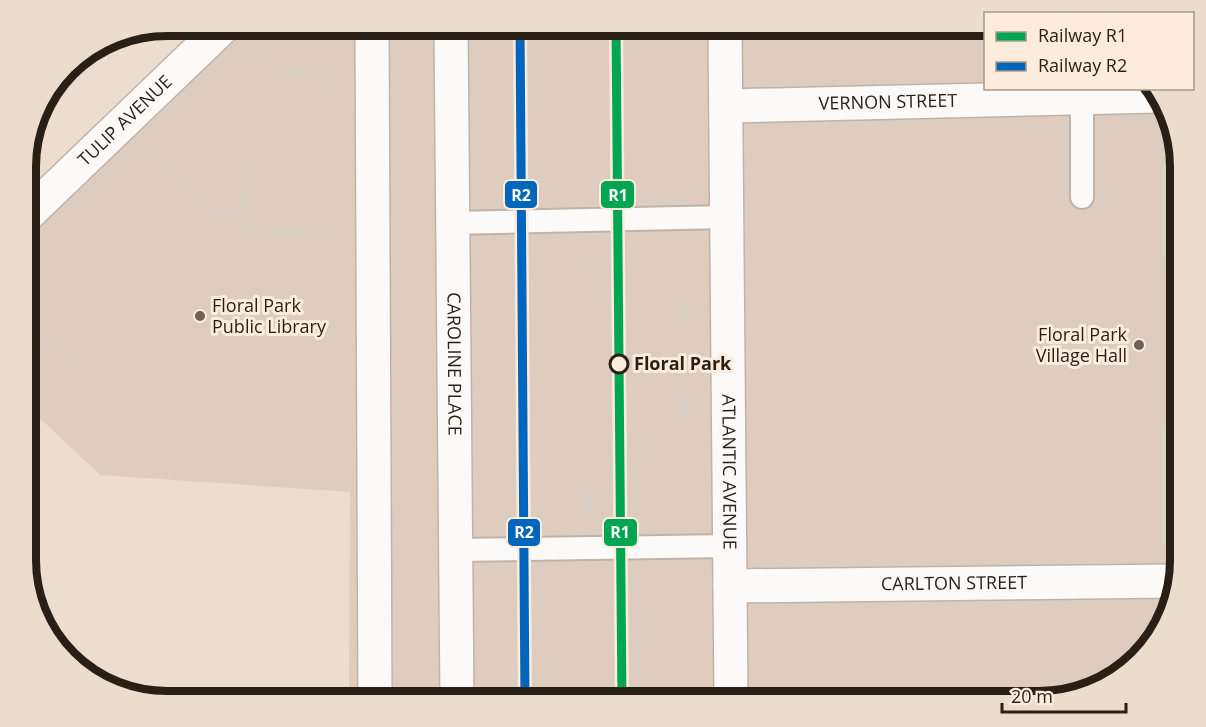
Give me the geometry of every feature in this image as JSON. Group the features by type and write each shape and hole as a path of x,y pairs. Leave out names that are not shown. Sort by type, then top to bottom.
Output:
{"street":[{"name":"TULIP AVENUE","path":"36,206 213,36"},
{"path":"372,36 375,691"},
{"name":"CAROLINE PLACE","path":"451,36 457,691"},
{"name":"ATLANTIC AVENUE","path":"724,36 731,691"},
{"name":"VERNON STREET","path":"726,106 1149,96"},
{"name":"CARLTON STREET","path":"730,586 1168,581"}],"lane":[{"path":"1082,98 1082,196"},
{"path":"453,222 726,217"},
{"path":"456,550 730,546"}],"path":[{"path":"251,54 279,72 307,74 330,82"},
{"path":"125,120 194,196 222,215 260,228 296,233 373,234"},
{"path":"234,219 256,166"},
{"path":"591,249 596,299"},
{"path":"1157,262 1170,261"},
{"path":"685,301 686,318 692,318"},
{"path":"36,332 80,364"},
{"path":"686,418 685,396 698,395"},
{"path":"1157,428 1170,428"},
{"path":"590,485 591,515 603,515"}],"shaded area":[{"path":"220,36 984,36 984,90 1145,90 1163,125 1170,158 1170,569 1166,594 1152,626 1132,653 1112,669 1097,677 1081,684 1048,691 349,691 350,492 100,475 36,415 36,215"}],"green space":[{"path":"1163,150 1169,150 1170,256 1163,256"},
{"path":"1162,430 1170,430 1170,544 1162,544"}],"rail line":[{"name":"R2","path":"520,36 525,691"},
{"name":"R1","path":"616,36 622,691"}],"place":[{"name":"Floral Park Public Library","path":"200,316"},
{"name":"Floral Park Village Hall","path":"1139,345"},
{"name":"Floral Park","path":"619,364"}]}
